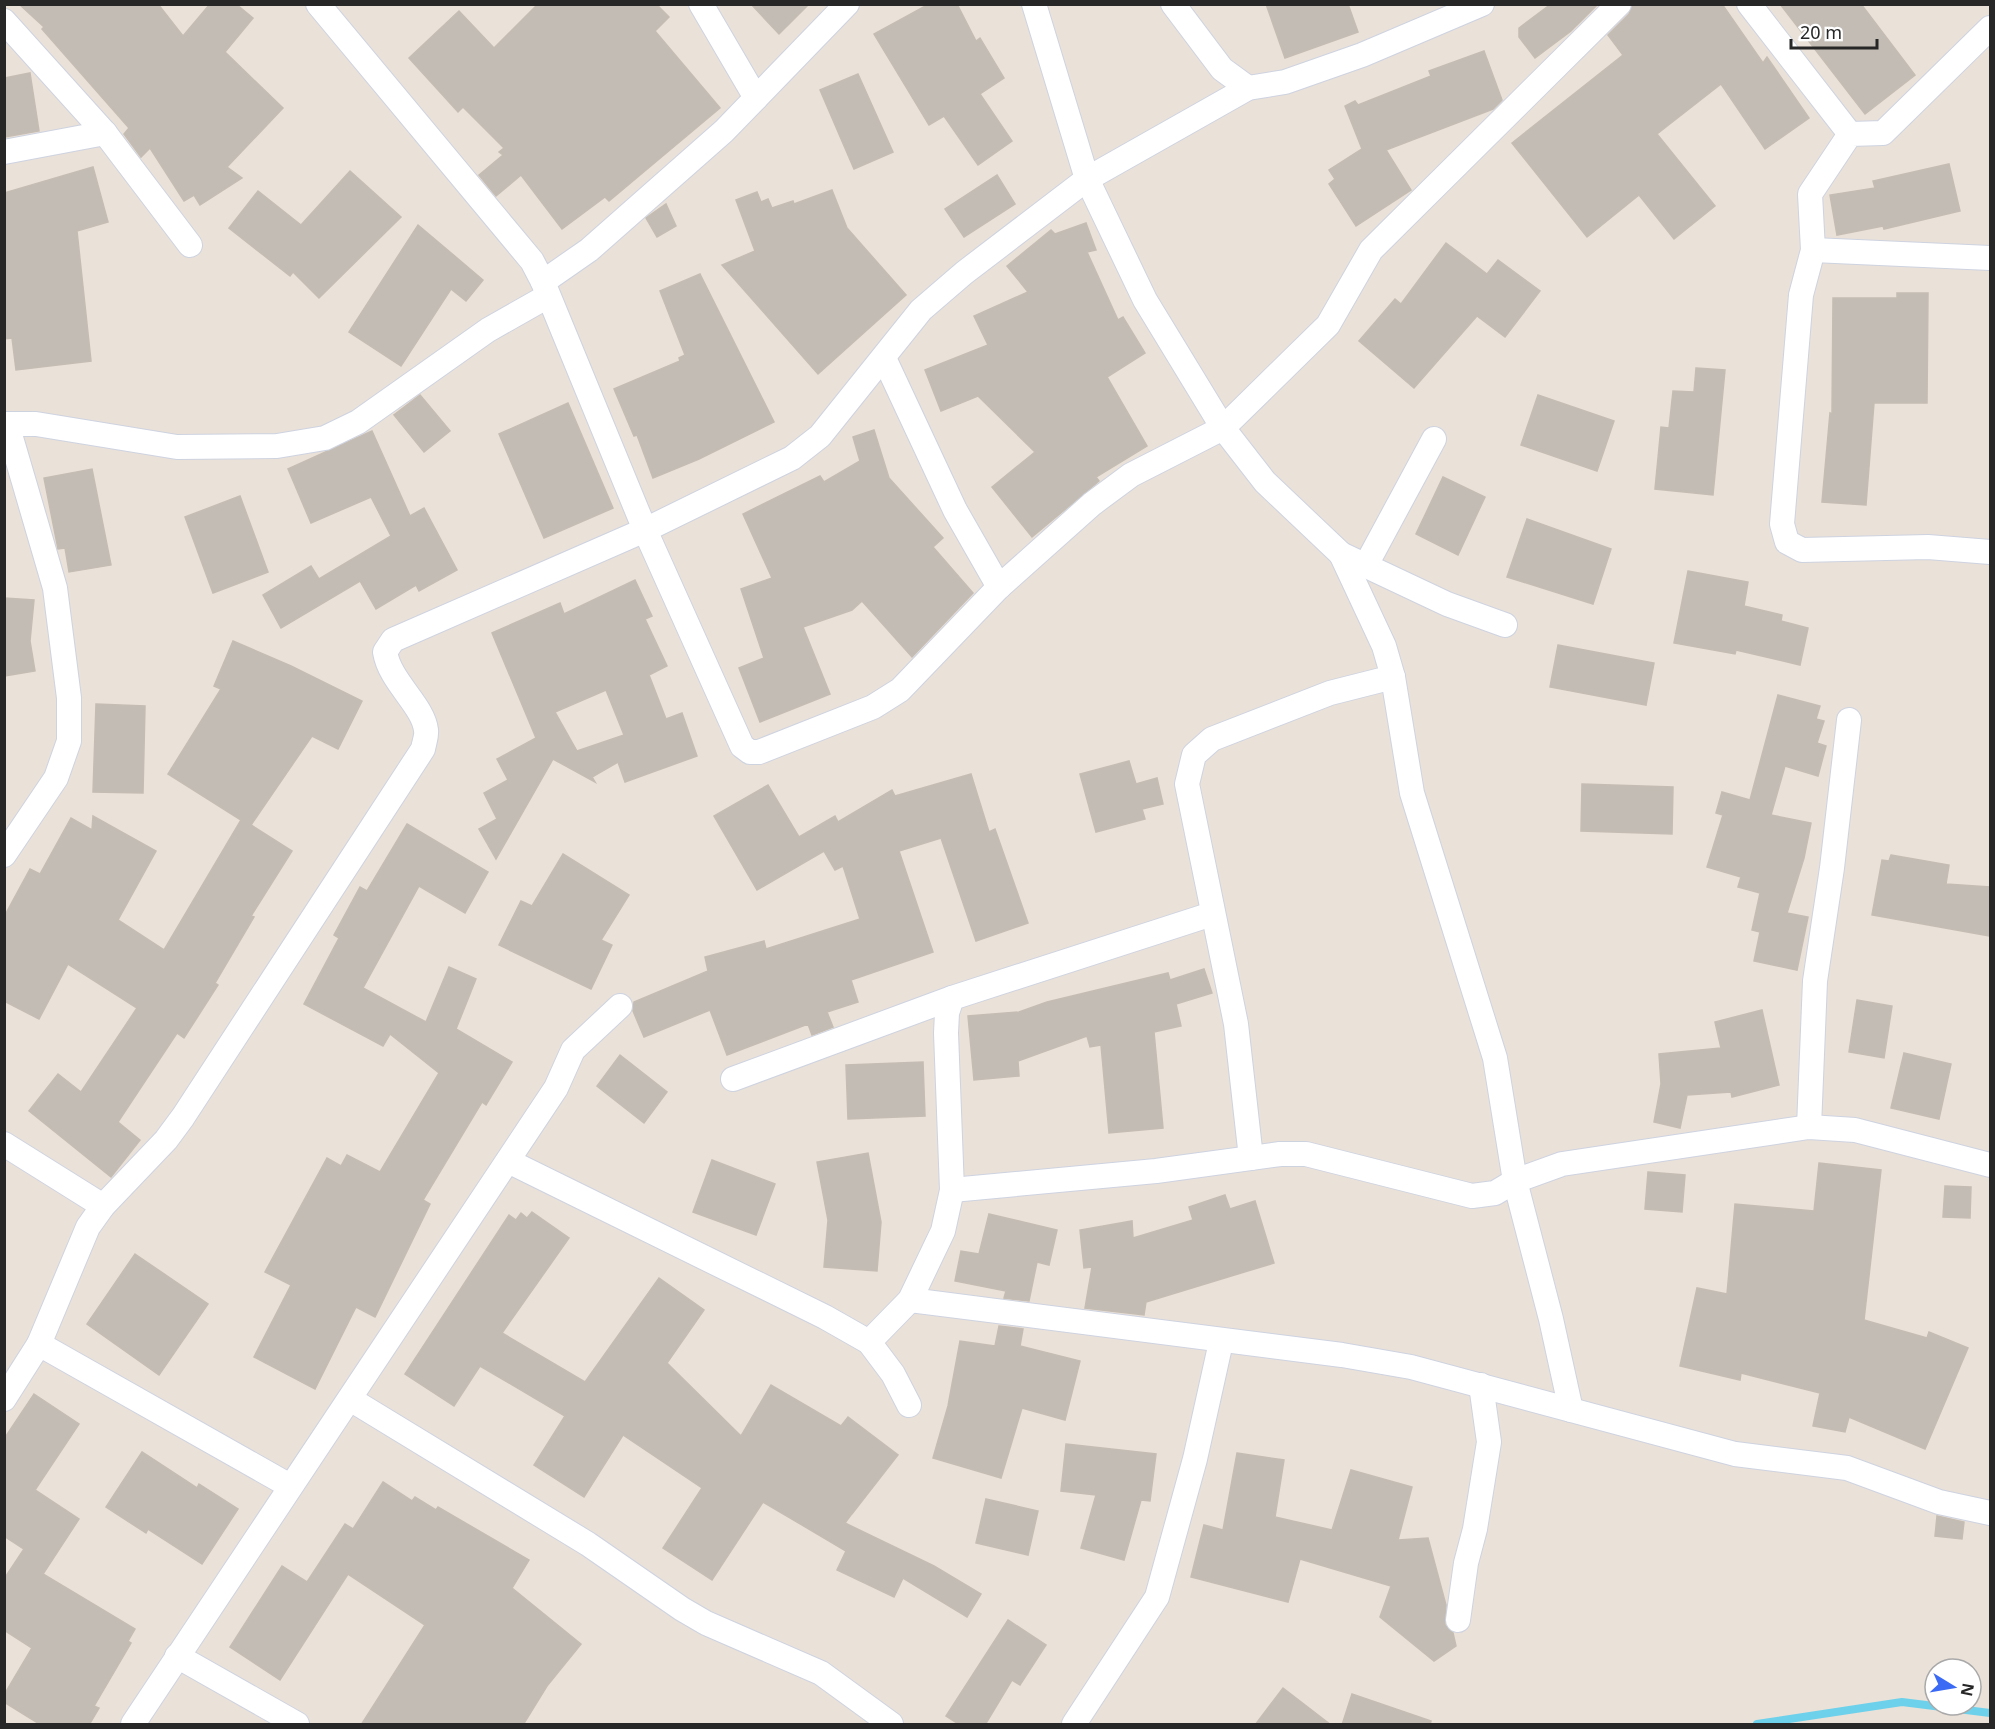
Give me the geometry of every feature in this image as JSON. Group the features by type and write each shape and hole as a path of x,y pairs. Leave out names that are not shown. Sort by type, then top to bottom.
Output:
{"street":[{"path":"318,4 513,237 546,289 645,530 742,746 750,752 759,752 873,707 900,690 999,587 1092,504 1131,475 1223,428 1328,325 1371,250 1619,4"},
{"path":"701,4 756,98"},
{"path":"4,855 56,778 69,741 69,698 55,588 6,424 36,424 177,447 277,446 325,438 358,422 546,289 724,131 847,4"},
{"path":"1034,4 1087,179 1145,300 1223,428 1265,482 1341,554 1447,604 1504,625"},
{"path":"1173,4 1222,69 1248,87"},
{"path":"4,1399 39,1344 88,1227 103,1206 166,1140 183,1117 423,749 427,731 421,717 387,666 385,652 393,640 645,530 792,458 820,436 921,310 964,273 1087,179 1248,87 1285,82 1362,56 1482,4"},
{"path":"1749,4 1850,134"},
{"path":"4,21 105,133 190,245"},
{"path":"1850,134 1883,133 1990,28"},
{"path":"4,152 105,133"},
{"path":"1850,134 1810,194 1812,250 1801,295 1782,524 1787,542 1803,550 1928,547 1990,552"},
{"path":"1812,250 1990,258"},
{"path":"884,358 955,510 999,587"},
{"path":"1366,565 1434,439"},
{"path":"1341,554 1384,646 1393,677 1412,793 1495,1058 1515,1181 1551,1319 1571,1410"},
{"path":"1251,1158 1236,1024 1187,783 1194,755 1212,739 1330,693 1393,677"},
{"path":"1809,1127 1815,981 1832,868 1849,720"},
{"path":"733,1079 963,992 1212,914"},
{"path":"869,1342 910,1300 943,1231 952,1190 946,1033 952,998"},
{"path":"133,1725 556,1088 573,1050 620,1006"},
{"path":"952,1190 1306,1154 1472,1196 1495,1193 1515,1181 1563,1164 1809,1127 1855,1130 1990,1165"},
{"path":"4,1144 103,1206"},
{"path":"508,1161 825,1317 869,1342 892,1374 909,1405"},
{"path":"910,1300 1221,1342 1342,1355 1411,1367 1735,1454 1847,1468 1939,1502 1990,1513"},
{"path":"1074,1725 1157,1597 1195,1460 1221,1342"},
{"path":"39,1344 290,1486"},
{"path":"1458,1620 1466,1563 1475,1529 1489,1442 1481,1385"},
{"path":"350,1399 588,1544 682,1609 706,1623 821,1673 891,1725"},
{"path":"177,1656 297,1725"}],"building":[{"path":"19,4 158,4 183,36 210,4 236,4 253,18 225,52 283,108 227,167 242,178 200,205 194,195 184,201 150,148 141,157 124,134 129,128 42,29 44,27"},
{"path":"538,4 656,4 669,17 655,31 720,108 609,201 605,197 562,229 521,175 496,196 479,175 503,155 499,152 504,148 463,107 458,112 409,58 459,11 494,48"},
{"path":"751,4 809,4 779,34"},
{"path":"929,4 957,4 976,41 980,38 1004,78 980,94 1012,141 978,165 944,116 929,125 874,34"},
{"path":"1266,4 1348,4 1358,32 1285,58"},
{"path":"1551,4 1598,4 1571,31 1535,58 1519,37 1519,28"},
{"path":"1633,4 1722,4 1763,63 1767,57 1809,118 1765,149 1721,84 1657,134 1715,206 1674,239 1639,195 1587,237 1512,143 1623,55 1608,35 1629,14"},
{"path":"1780,4 1861,4 1915,75 1865,114"},
{"path":"1484,51 1502,100 1493,109 1386,150 1411,190 1356,226 1329,184 1335,179 1329,170 1362,149 1345,106 1355,101 1358,105 1431,76 1429,71"},
{"path":"30,73 39,131 4,137 4,78"},
{"path":"858,74 893,152 854,169 820,90"},
{"path":"1949,164 1960,211 1884,229 1883,226 1837,235 1830,195 1875,188 1873,181"},
{"path":"93,167 108,222 77,231 91,361 16,370 12,338 4,339 4,193"},
{"path":"350,171 401,217 319,298 293,272 290,276 229,228 258,191 301,225"},
{"path":"997,175 1015,204 964,237 945,209"},
{"path":"832,190 847,228 906,295 818,374 722,265 755,251 736,200 757,192 761,202 768,199 772,208 793,201 794,204"},
{"path":"666,204 676,226 657,237 646,218"},
{"path":"1086,223 1096,250 1087,252 1118,320 1123,317 1145,353 1107,377 1147,446 1096,477 1099,481 1032,537 992,487 1035,452 978,396 941,411 925,370 988,345 974,316 1028,292 1007,266 1051,230 1055,234"},
{"path":"418,225 483,280 466,301 451,289 401,366 349,332"},
{"path":"1446,243 1487,274 1498,260 1540,291 1505,337 1477,316 1414,388 1359,341 1395,299 1401,304"},
{"path":"700,274 774,422 699,459 653,478 637,435 634,436 614,389 680,361 679,358 685,355 660,291"},
{"path":"1897,293 1928,293 1927,403 1874,403 1866,505 1822,502 1830,413 1832,414 1833,298 1897,298"},
{"path":"1696,368 1725,370 1713,495 1655,489 1661,427 1669,428 1673,391 1694,392"},
{"path":"420,395 450,431 424,452 394,415"},
{"path":"1538,395 1614,421 1597,471 1521,445"},
{"path":"568,403 613,508 544,538 499,434"},
{"path":"874,430 889,478 943,538 933,547 973,593 912,657 862,601 852,610 803,627 830,694 760,722 739,668 764,658 741,589 772,578 743,514 820,476 824,482 860,461 853,437"},
{"path":"372,431 410,516 424,508 457,570 419,591 416,585 376,609 360,581 281,628 263,595 311,566 319,579 391,536 371,497 311,523 288,469"},
{"path":"92,469 111,565 69,572 65,548 58,549 44,478"},
{"path":"1443,477 1485,497 1458,555 1416,534"},
{"path":"240,496 268,572 213,593 185,517"},
{"path":"1527,519 1611,549 1593,604 1507,577"},
{"path":"1688,571 1748,582 1744,606 1782,615 1781,621 1808,628 1800,665 1736,650 1735,654 1674,643"},
{"path":"635,580 652,616 645,619 667,666 649,675 666,719 682,713 697,756 625,782 618,762 592,777 595,782 553,759 496,859 479,829 497,819 484,793 508,780 497,759 536,738 492,633 560,603 564,614","holes":["606,690 624,735 577,751 555,712"]},
{"path":"4,598 34,600 30,641 35,671 4,676"},
{"path":"233,641 362,701 338,749 312,736 251,825 292,851 251,916 254,917 215,983 218,985 184,1038 177,1033 118,1122 140,1140 111,1177 29,1111 58,1074 81,1092 137,1008 68,964 39,1019 4,1001 4,917 30,869 40,874 71,818 92,830 93,816 156,851 118,920 164,950 241,820 168,774 221,689 214,686"},
{"path":"1558,645 1654,663 1646,705 1550,687"},
{"path":"1778,695 1820,706 1816,719 1824,721 1817,743 1826,746 1818,776 1785,766 1771,815 1811,823 1804,858 1787,913 1808,917 1797,970 1754,961 1760,932 1752,930 1760,893 1738,887 1741,877 1707,867 1723,815 1716,813 1722,792 1750,800"},
{"path":"96,704 145,706 143,793 93,792"},
{"path":"1129,761 1136,784 1157,778 1163,804 1142,809 1145,819 1096,832 1080,774"},
{"path":"971,774 989,832 995,829 1028,923 976,941 941,838 899,851 933,952 851,980 858,1002 827,1012 833,1027 812,1035 808,1024 727,1055 710,1010 644,1037 633,1011 634,1002 708,971 705,957 764,941 766,949 860,919 843,866 835,870 824,851 757,890 714,816 768,785 799,837 835,816 838,822 892,790 895,796"},
{"path":"1582,784 1673,787 1672,834 1581,831"},
{"path":"407,824 488,872 465,913 419,886 363,988 426,1022 449,967 476,979 456,1029 512,1062 486,1105 482,1102 423,1200 430,1204 375,1317 356,1307 315,1389 254,1357 291,1285 265,1272 327,1158 341,1166 347,1155 380,1172 439,1073 390,1034 383,1046 304,1004 339,938 334,935 360,887 367,891"},
{"path":"563,854 629,895 601,940 612,945 591,989 499,945 521,901 532,906"},
{"path":"1891,855 1949,865 1946,884 1990,887 1990,936 1872,915 1882,860 1889,861"},
{"path":"1204,969 1212,993 1176,1004 1181,1026 1154,1032 1163,1128 1109,1133 1101,1045 1090,1047 1087,1036 1018,1061 1019,1076 974,1080 968,1016 1019,1012 1047,1002 1168,973 1170,980"},
{"path":"1857,1000 1892,1006 1884,1058 1849,1052"},
{"path":"1762,1010 1779,1085 1732,1097 1731,1092 1687,1095 1680,1128 1654,1122 1661,1084 1659,1054 1721,1048 1715,1022"},
{"path":"1904,1053 1951,1064 1939,1119 1891,1108"},
{"path":"620,1055 667,1092 644,1123 597,1086"},
{"path":"923,1062 925,1116 848,1119 846,1065"},
{"path":"868,1153 881,1222 877,1271 824,1267 828,1220 817,1162"},
{"path":"712,1160 775,1184 756,1235 693,1212"},
{"path":"1819,1163 1881,1170 1864,1320 1927,1338 1929,1332 1968,1348 1925,1449 1849,1417 1845,1432 1813,1426 1820,1393 1741,1373 1740,1380 1680,1366 1697,1288 1727,1294 1735,1204 1814,1211"},
{"path":"1648,1172 1685,1175 1682,1212 1645,1209"},
{"path":"1945,1186 1971,1187 1970,1218 1943,1217"},
{"path":"1225,1195 1230,1209 1255,1201 1274,1263 1146,1302 1144,1315 1085,1308 1092,1267 1084,1268 1080,1230 1132,1221 1133,1238 1193,1220 1189,1207"},
{"path":"532,1212 569,1238 502,1333 585,1382 659,1278 704,1310 667,1363 741,1436 771,1385 841,1426 848,1417 898,1455 852,1514 848,1513 851,1515 845,1523 934,1566 981,1594 967,1617 903,1578 894,1597 837,1570 846,1551 763,1502 712,1580 663,1548 702,1488 623,1435 584,1497 534,1465 565,1416 480,1366 454,1406 405,1374 509,1215 516,1220 521,1213 527,1218"},
{"path":"989,1214 1057,1230 1049,1265 1037,1262 1029,1301 1004,1298 1006,1291 955,1281 961,1251 979,1254"},
{"path":"135,1254 208,1304 159,1375 87,1324"},
{"path":"999,1326 1023,1329 1020,1346 1080,1361 1065,1420 1022,1408 1001,1478 933,1458 948,1406 960,1341 995,1346"},
{"path":"34,1394 79,1424 35,1490 79,1519 43,1574 135,1629 128,1641 131,1643 94,1706 99,1708 89,1725 41,1725 4,1702 4,1695 32,1648 4,1630 4,1579 24,1549 4,1536 4,1439"},
{"path":"1066,1444 1156,1454 1150,1501 1141,1500 1124,1560 1081,1548 1096,1495 1061,1491"},
{"path":"142,1452 197,1488 199,1484 238,1509 202,1564 148,1529 146,1533 106,1507"},
{"path":"1237,1453 1284,1460 1275,1517 1332,1530 1351,1470 1412,1487 1398,1540 1428,1538 1446,1605 1445,1625 1453,1633 1456,1646 1434,1661 1380,1617 1391,1586 1300,1559 1288,1602 1191,1577 1204,1525 1223,1530"},
{"path":"383,1482 412,1501 415,1497 436,1510 438,1507 529,1560 512,1588 581,1644 547,1686 523,1725 361,1725 425,1625 348,1574 280,1680 230,1647 282,1566 307,1582 345,1524 353,1529"},
{"path":"986,1499 1038,1511 1028,1555 976,1543"},
{"path":"1937,1516 1964,1522 1962,1539 1935,1536"},
{"path":"1008,1620 1046,1645 1020,1685 1012,1680 985,1725 960,1725 946,1716"},
{"path":"1283,1688 1331,1725 1255,1725"},
{"path":"1352,1694 1431,1721 1430,1725 1342,1725"}],"waterway":[{"path":"1757,1724 1902,1702 1990,1713"}]}
